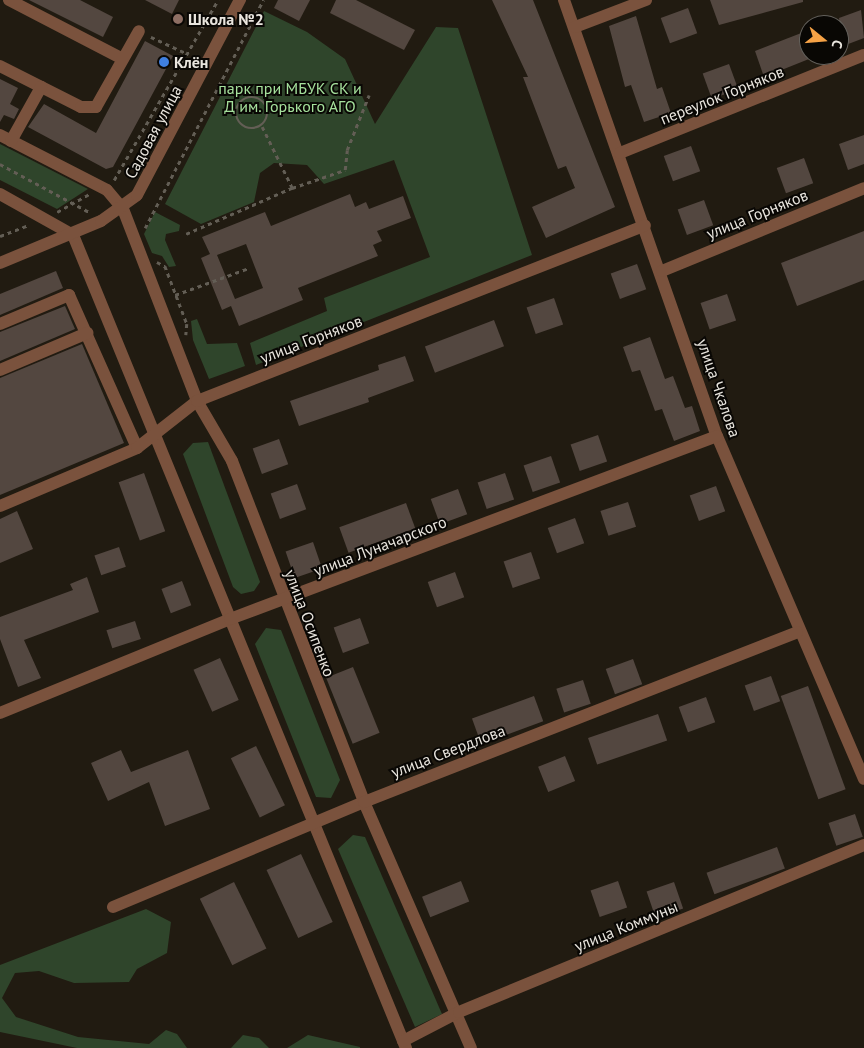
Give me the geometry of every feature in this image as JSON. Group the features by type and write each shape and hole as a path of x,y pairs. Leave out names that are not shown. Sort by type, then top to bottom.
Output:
{"street":[{"path":"8,0 123,59"},
{"name":"Садовая улица","path":"0,263 73,235 101,221 123,209 142,190 240,0"},
{"name":"улица Чкалова","path":"564,0 662,271 717,436 797,632 863,773"},
{"path":"575,27 646,0"},
{"path":"0,66 81,107 96,107 139,31"},
{"name":"переулок Горняков","path":"620,154 864,55"},
{"path":"41,87 6,138 102,187 123,209"},
{"name":"улица Горняков","path":"662,271 864,188"},
{"path":"0,194 47,218 73,235 153,437 230,618 313,826 404,1044"},
{"name":"улица Осипенко","path":"123,209 197,401 232,462 283,600 364,802 458,1012 471,1048"},
{"name":"улица Горняков","path":"0,506 136,448 153,437 197,401 645,225"},
{"path":"0,324 69,295 136,448"},
{"path":"0,370 87,333"},
{"name":"улица Луначарского","path":"0,713 230,618 283,600 717,436"},
{"name":"улица Свердлова","path":"113,907 313,826 364,802 797,632"},
{"name":"улица Коммуны","path":"404,1044 458,1012 864,845"}],"path":[{"path":"0,236 47,218 102,187 119,175 218,0"},
{"path":"143,233 150,210 263,0"},
{"path":"139,31 188,54"},
{"path":"186,234 292,188 344,170 347,150 369,95"},
{"path":"254,96 267,105 267,121 262,127 248,129 238,123 235,113 244,97 254,96"},
{"path":"262,127 292,188"},
{"path":"0,164 76,202 101,221"},
{"path":"151,256 165,266 175,295 249,268"}],"green space":[{"name":"парк при МБУК СК и Д им. Горького АГО","path":"264,11 307,32 345,59 375,124 436,27 458,28 532,255 256,365 250,343 327,311 324,298 430,257 394,160 324,184 307,165 274,163 260,173 254,202 201,224 165,204"},
{"path":"0,144 88,189 57,209 0,180"},
{"path":"155,212 180,225 179,231 166,234 165,240 176,266 169,267 162,256 152,253 144,234"},
{"path":"197,319 207,344 237,343 245,366 209,379 193,340 191,321"},
{"path":"208,442 260,582 254,591 241,594 233,587 183,454 193,443"},
{"path":"266,628 281,630 340,780 331,798 316,797 255,644"},
{"path":"353,835 365,837 442,1014 415,1027 338,849"},
{"path":"146,909 171,922 167,953 137,969 129,982 74,983 39,971 15,973 2,998 16,1017 78,1037 149,1044 166,1030 177,1034 187,1048 77,1048 0,1032 0,965"},
{"path":"243,1035 259,1038 269,1048 231,1048"},
{"path":"308,1035 360,1047 360,1048 287,1048"}],"building":[{"path":"29,0 80,0 113,17 103,37"},
{"path":"145,0 179,0 172,14"},
{"path":"278,0 310,0 299,21 274,8"},
{"path":"336,0 356,0 415,30 404,50 330,13"},
{"path":"492,0 533,0 615,207 546,238 532,207 575,188 566,166 558,169 523,77 528,77"},
{"path":"710,0 803,0 803,2 719,25"},
{"path":"688,8 697,33 670,43 661,18"},
{"path":"861,10 864,38 849,44 849,15 847,15"},
{"path":"636,16 657,89 662,87 671,113 644,122 631,85 625,87 609,26"},
{"path":"799,34 799,63 764,77 755,51"},
{"path":"145,41 173,56 113,167 106,169 28,127 44,104 96,133"},
{"path":"729,64 738,89 712,99 703,74"},
{"path":"0,79 18,88 10,104 19,109 14,119 4,115 0,122"},
{"path":"864,135 864,164 848,170 839,144"},
{"path":"691,146 700,171 673,181 664,156"},
{"path":"804,158 813,183 786,193 777,168"},
{"path":"350,194 355,207 366,202 369,209 403,196 411,218 377,231 382,241 373,245 378,256 298,288 303,300 239,326 231,306 222,310 201,258 210,254 202,237 265,212 271,226","holes":["246,244 263,288 235,299 217,255"]},
{"path":"704,200 713,225 687,235 678,210"},
{"path":"864,231 864,280 797,306 781,263"},
{"path":"637,264 646,289 620,299 611,274"},
{"path":"56,271 63,288 0,315 0,294"},
{"path":"727,294 736,320 710,330 701,303"},
{"path":"554,298 563,324 536,334 527,307"},
{"path":"65,306 75,329 0,361 0,332"},
{"path":"494,320 504,346 435,373 425,347"},
{"path":"650,337 665,379 673,376 685,408 692,406 700,431 674,441 662,409 655,411 640,370 632,372 623,347"},
{"path":"82,344 124,443 0,495 0,378"},
{"path":"405,356 414,381 368,398 369,402 299,426 290,401 379,370 378,365"},
{"path":"598,435 607,461 580,471 571,444"},
{"path":"279,439 288,464 262,474 253,449"},
{"path":"551,456 560,482 533,492 524,465"},
{"path":"144,473 165,531 140,540 119,482"},
{"path":"505,473 514,499 487,509 478,482"},
{"path":"297,484 306,509 280,519 271,494"},
{"path":"716,486 725,511 699,521 690,496"},
{"path":"458,489 467,514 440,524 431,499"},
{"path":"628,502 636,527 608,536 600,511"},
{"path":"406,503 415,528 349,553 339,527"},
{"path":"17,511 33,549 0,563 0,519"},
{"path":"575,518 584,543 557,553 548,528"},
{"path":"313,542 322,568 295,578 286,551"},
{"path":"119,547 126,567 101,575 94,555"},
{"path":"531,552 540,578 513,588 504,561"},
{"path":"455,572 464,597 437,607 428,582"},
{"path":"87,577 99,612 24,640 41,678 18,687 0,639 0,617 73,590 70,584"},
{"path":"182,581 191,605 171,613 161,589"},
{"path":"360,618 369,643 343,653 334,628"},
{"path":"135,621 141,639 112,648 106,630"},
{"path":"220,658 239,700 212,712 194,670"},
{"path":"633,659 642,684 615,694 606,669"},
{"path":"353,667 380,733 353,744 326,678"},
{"path":"771,676 780,701 754,711 745,686"},
{"path":"583,680 591,704 564,712 556,689"},
{"path":"808,686 846,789 818,799 781,696"},
{"path":"534,696 543,721 481,744 472,719"},
{"path":"706,697 715,722 688,732 679,707"},
{"path":"658,714 667,740 597,765 588,738"},
{"path":"256,746 285,805 260,818 231,758"},
{"path":"121,750 131,772 188,750 210,809 165,826 149,782 108,801 91,763"},
{"path":"565,756 575,781 548,792 538,767"},
{"path":"855,814 863,837 836,846 829,823"},
{"path":"777,847 785,869 714,894 707,873"},
{"path":"301,854 333,922 298,938 267,870"},
{"path":"461,881 469,901 430,917 422,897"},
{"path":"618,881 627,907 600,917 591,890"},
{"path":"234,882 266,949 232,965 200,899"},
{"path":"674,882 683,908 656,918 647,891"}],"place":[{"name":"Школа №2","path":"178,19"},
{"name":"Клён","path":"164,62"}]}
